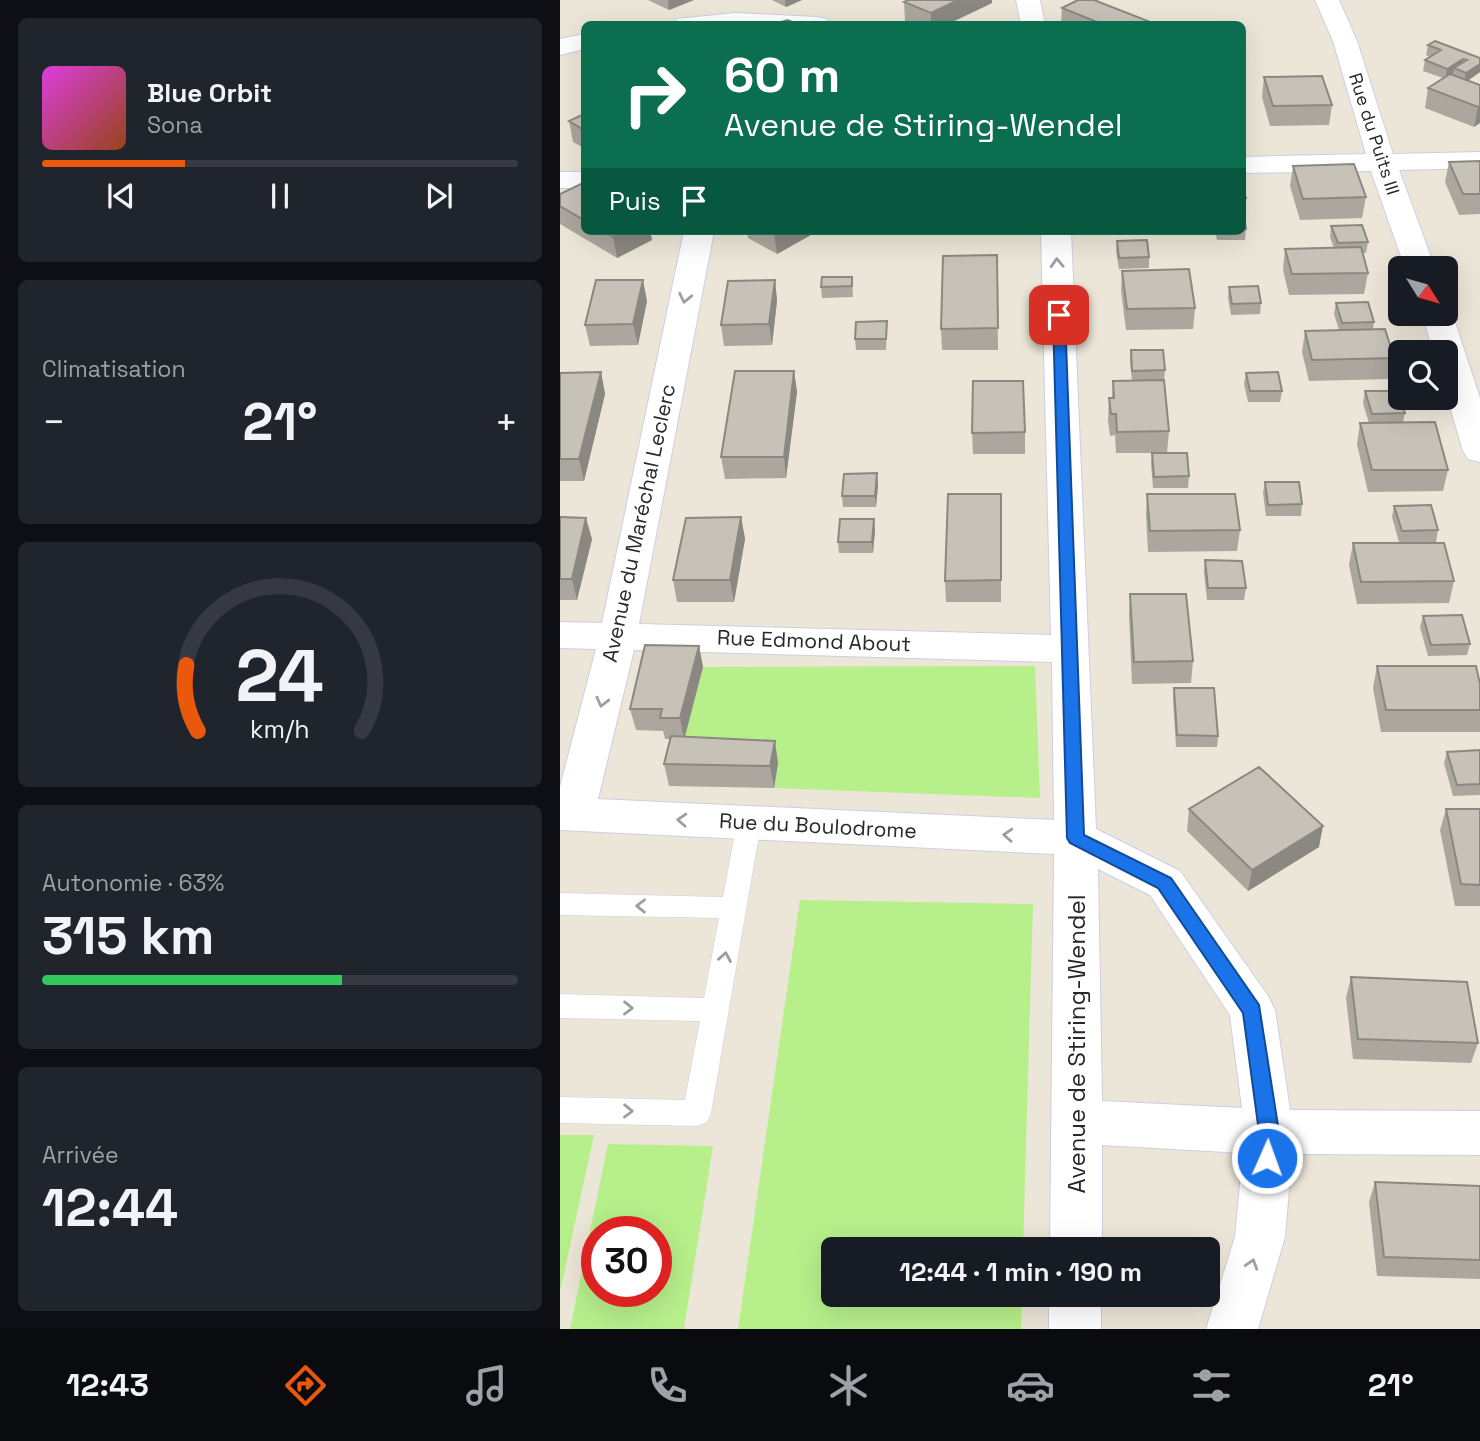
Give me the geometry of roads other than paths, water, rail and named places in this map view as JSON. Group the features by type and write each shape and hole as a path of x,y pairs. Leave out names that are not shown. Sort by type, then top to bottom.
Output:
{"street":[{"path":"1028,0 1032,21"},
{"name":"Rue du Puits III","path":"1326,0 1345,41 1382,162 1416,256"},
{"path":"703,21 736,15 790,21"},
{"path":"560,47 581,42"},
{"path":"1246,165 1480,160"},
{"path":"560,180 581,180"},
{"name":"Avenue du Maréchal Leclerc","path":"567,814 618,636 698,235"},
{"name":"Avenue de Stiring-Wendel","path":"1056,235 1076,838 1079,1122 1076,1237"},
{"path":"1441,326 1480,451"},
{"name":"Rue Edmond About","path":"560,635 1069,649"},
{"name":"Rue du Boulodrome","path":"567,814 1076,838"},
{"path":"1076,838 1165,883 1252,1010 1269,1132 1260,1237 1232,1329"},
{"path":"1079,1122 1269,1132 1480,1133"},
{"path":"1075,1307 1075,1329"}],"lane":[{"path":"560,1110 697,1113 749,823"},
{"path":"560,904 734,908"},
{"path":"560,1006 716,1010"}]}
